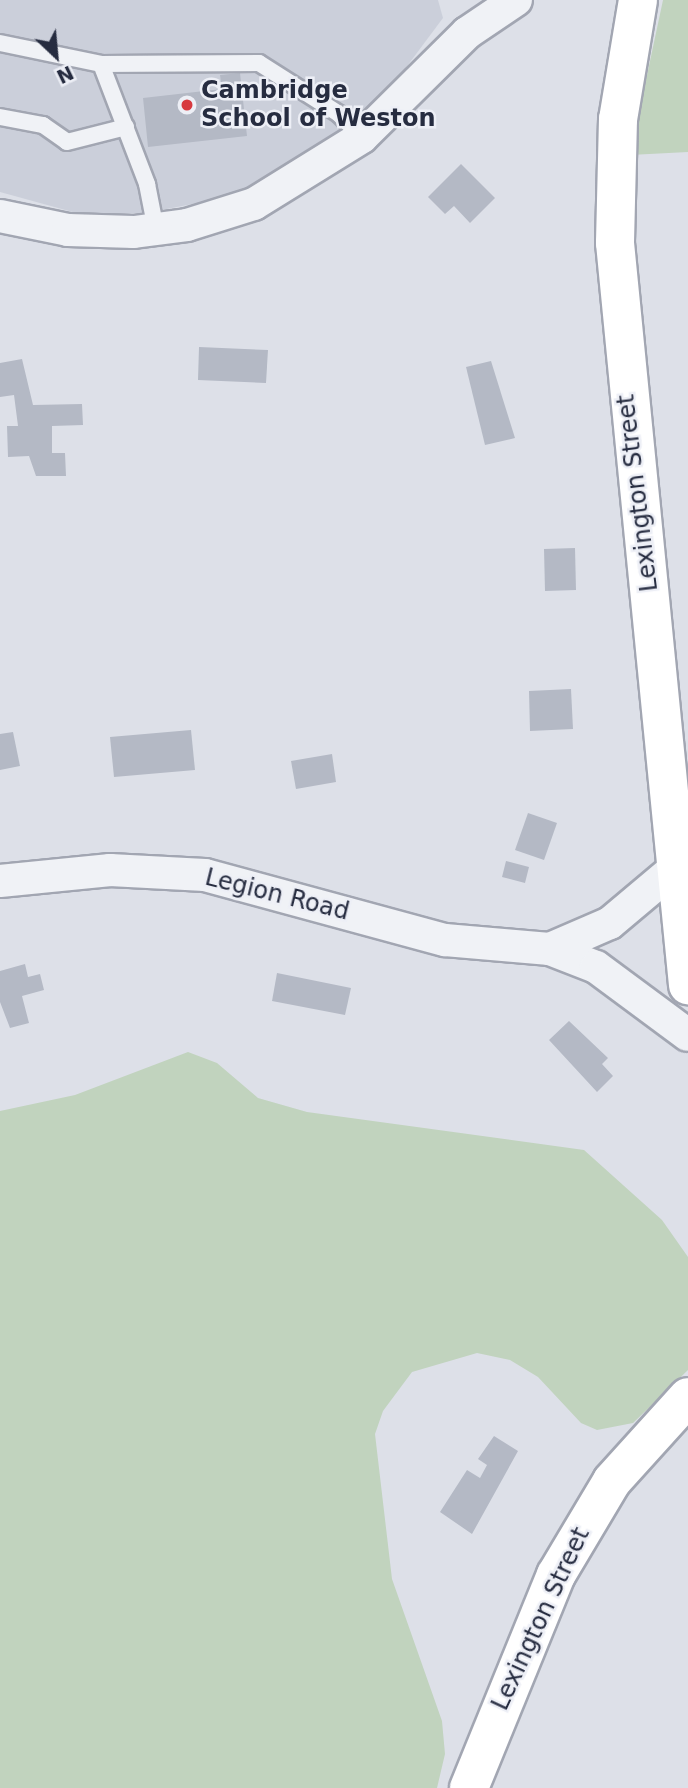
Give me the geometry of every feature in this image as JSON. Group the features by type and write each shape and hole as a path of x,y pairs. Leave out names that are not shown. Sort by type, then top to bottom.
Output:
{"street":[{"path":"0,216 68,230 156,230 262,201 362,137 472,28 516,0"},
{"name":"Lexington Street","path":"638,0 618,119 615,243 663,695 673,870 688,985"},
{"name":"Legion Road","path":"550,949 610,923 673,870"},
{"name":"Legion Road","path":"0,881 100,871 196,874 445,940 550,949 596,967 688,1035"},
{"name":"Lexington Street","path":"469,1788 523,1643 561,1565 612,1482 688,1397"}],"lane":[{"path":"0,43 101,64 259,63 339,114 362,137"},
{"path":"101,64 126,127 156,230"},
{"path":"0,117 77,142 126,127"}],"shaded area":[{"name":"Cambridge School of Weston","path":"0,0 438,0 443,18 387,93 302,165 218,199 146,213 80,214 0,192"}],"green space":[{"path":"663,0 688,0 688,152 630,155"},
{"path":"188,1052 217,1063 258,1098 307,1112 584,1150 662,1220 688,1257 688,1370 633,1423 597,1430 581,1423 538,1377 510,1360 477,1353 412,1372 383,1411 375,1434 392,1579 442,1721 445,1754 437,1788 0,1788 0,1111 75,1095"}],"building":[{"path":"240,73 247,136 148,147 143,98 222,89 220,75"},
{"path":"461,164 495,198 470,223 454,206 445,214 428,197"},
{"path":"199,347 268,350 266,383 198,380"},
{"path":"22,359 33,405 82,404 83,425 52,426 52,453 65,453 66,476 36,476 29,456 8,457 7,426 18,426 14,395 0,397 0,363"},
{"path":"491,361 515,438 485,445 466,367"},
{"path":"575,548 576,590 545,591 544,549"},
{"path":"571,689 573,729 530,731 529,691"},
{"path":"191,730 195,770 114,777 110,737"},
{"path":"13,732 20,766 0,770 0,734"},
{"path":"332,754 336,782 296,789 291,761"},
{"path":"528,813 557,823 544,860 515,850"},
{"path":"506,861 529,867 525,883 502,877"},
{"path":"25,964 28,977 40,974 44,990 22,996 29,1023 10,1028 0,1002 0,971"},
{"path":"277,973 351,988 345,1015 272,1001"},
{"path":"569,1021 608,1058 602,1064 613,1076 597,1092 549,1040"},
{"path":"494,1436 518,1451 472,1534 440,1512 467,1470 480,1478 487,1465 478,1459"}],"place":[{"name":"Cambridge School of Weston","path":"187,105"}]}
